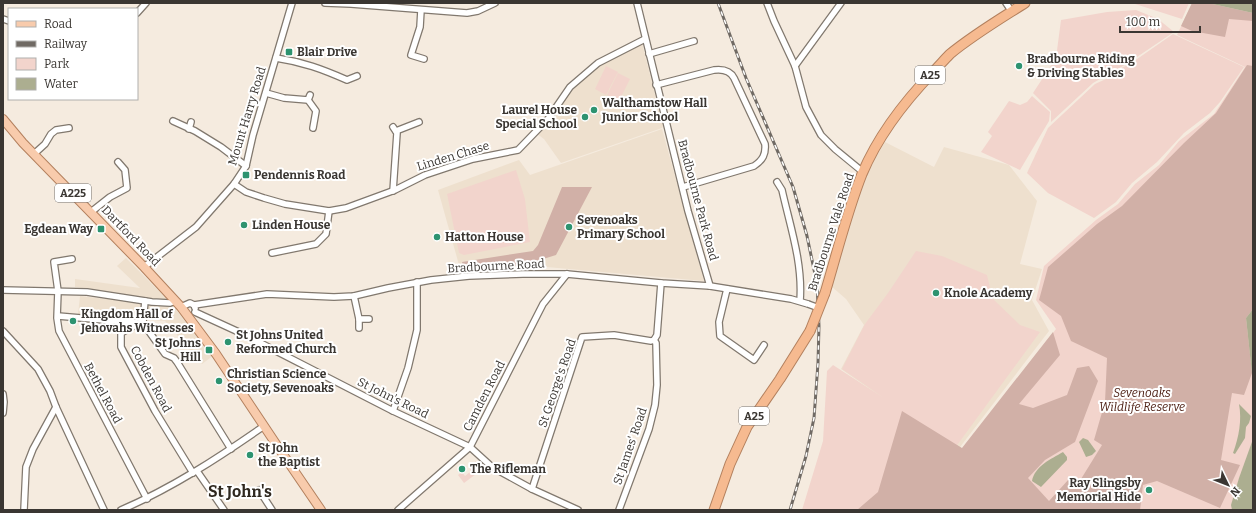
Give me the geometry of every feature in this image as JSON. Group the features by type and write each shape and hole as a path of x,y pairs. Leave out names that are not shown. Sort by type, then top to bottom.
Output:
{"highway":[{"name":"Bradbourne Vale Road","path":"714,510 730,464 747,427 780,379 810,331 825,293 851,204 863,172 878,142 898,112 919,86 949,55 1025,3"}],"main road":[{"name":"Dartford Road","path":"3,119 14,133 175,301"},
{"name":"A225","path":"175,301 181,307 193,312 216,354 321,510"}],"street":[{"path":"138,12 146,3"},
{"name":"Mount Harry Road","path":"144,267 196,227 234,184 246,166 253,136 292,3"},
{"path":"326,3 467,13 478,12 496,3"},
{"name":"Bradbourne Park Road","path":"637,3 656,85 690,217 710,286"},
{"path":"768,3 774,21 795,66 806,107 821,135 835,150 863,172"},
{"path":"795,66 841,3"},
{"path":"1006,3 1012,12"},
{"path":"422,10 420,27 411,55 424,59"},
{"name":"Linden Chase","path":"234,184 246,192 285,204 329,211 346,208 392,191 425,175 473,159 518,150 548,119 570,87 598,63 645,39"},
{"path":"649,54 694,41"},
{"path":"276,58 297,61 347,80 357,76"},
{"path":"656,85 714,70 729,72 734,78 765,144 764,156 760,162 754,166 683,187"},
{"path":"266,92 284,98 309,97 316,111 313,128"},
{"path":"60,121 61,129"},
{"path":"173,121 196,131 221,147 246,166"},
{"path":"189,129 191,122"},
{"path":"392,191 394,129 419,122"},
{"path":"34,154 45,144 51,134 56,130 69,128"},
{"path":"91,212 110,197 127,188 125,170 118,162"},
{"path":"777,182 782,190 798,258 801,288 800,301"},
{"path":"272,253 316,244 326,234 329,211"},
{"name":"Bethel Road","path":"72,259 54,262 58,291 58,331 147,499"},
{"name":"Bradbourne Road","path":"181,307 190,303 193,312 204,303 221,302 267,294 334,297 354,296 417,282 469,276 567,274 710,286 800,301 819,308"},
{"name":"Camden Road","path":"400,509 470,447 543,304 567,274"},
{"path":"393,411 408,368 417,330 417,282"},
{"path":"654,340 656,335 661,283"},
{"path":"727,289 719,322 720,336 754,360 764,345"},
{"path":"3,290 87,292 145,301 170,303 175,301"},
{"path":"354,296 359,319 359,328"},
{"path":"141,322 145,301"},
{"name":"St John's Road","path":"193,312 245,335 393,411 470,447 492,467 532,489 578,510"},
{"path":"58,316 141,322 165,354 174,358 177,362 231,449"},
{"path":"359,319 369,319"},
{"name":"Cobden Road","path":"141,322 121,333 121,347 155,411 195,472"},
{"path":"3,331 38,369 50,391 104,510"},
{"name":"St George's Road","path":"532,489 582,338 614,335 651,341 654,340"},
{"name":"St James' Road","path":"619,510 649,429 655,405 657,385 656,343 654,340"},
{"path":"3,394 3,413"},
{"path":"24,510 26,467 33,449 56,407"},
{"path":"121,510 147,499 195,472 264,426"},
{"path":"195,472 224,510"},
{"path":"259,490 272,510"}],"shaded area":[{"path":"642,43 663,126 662,128 561,163 544,139 536,133 571,87 599,65"},
{"name":"Sevenoaks Primary School","path":"662,129 704,281 524,265 461,272 438,190 519,160 530,175"},
{"name":"Knole Academy","path":"885,142 934,167 944,147 1009,165 1037,201 1020,264 1042,269 1032,300 1049,331 957,451 841,369 864,325 846,299 831,286 854,206 868,171"},
{"path":"126,258 169,301 75,287 75,279 140,288 117,266"},
{"path":"80,296 178,307 214,355 202,364 165,321 78,315"}],"green space":[{"path":"1132,3 1189,3 1182,19"},
{"name":"Sevenoaks Wildlife Reserve","path":"1192,3 1253,3 1253,510 802,510 823,441 827,371 833,365 884,398 842,369 865,324 916,251 942,256 987,275 993,299 1020,325 1040,332 955,448 958,455 1056,329 1036,300 1044,266 1096,220 1118,204 1135,184 1159,165 1179,141 1214,114 1245,67 1177,35"},
{"path":"1192,3 1208,3 1253,13 1253,21 1229,19 1225,37 1192,31 1181,26"},
{"path":"1136,10 1158,19 1174,32 1128,63 1093,83 1051,122 1051,111 1033,93 1056,58 1061,20 1107,12"},
{"path":"1173,34 1244,67 1220,102 1210,113 1184,133 1157,162 1132,183 1116,202 1094,218 1048,193 1027,173 1048,128 1095,84 1106,79 1117,70 1130,64"},
{"name":"Sevenoaks Wildlife Reserve","path":"1247,65 1253,66 1253,309 1246,318 1252,373 1244,395 1232,393 1221,460 1240,465 1220,508 1157,481 1143,485 1140,510 857,510 878,492 902,411 962,448 1053,332 1060,355 1019,404 1033,408 1067,395 1077,368 1089,366 1098,381 1075,442 1045,460 1028,478 1049,501 1069,479 1081,479 1102,445 1094,440 1105,402 1107,358 1071,341 1061,316 1039,300 1048,267 1097,224 1122,206 1216,113"},
{"path":"606,66 618,72 606,95 595,89"},
{"path":"618,73 630,79 619,101 607,95"},
{"path":"1032,96 1050,112 1049,121 1020,170 981,152 992,136 988,132 1009,101 1020,105 1027,102"},
{"path":"516,170 525,199 530,242 464,255 459,253 447,194"},
{"path":"562,187 592,187 556,255 524,265 465,272 462,262 533,251 538,245"},
{"path":"476,461 484,468 464,483 458,475 462,472 465,476 471,471 469,468"}],"water":[{"path":"1208,3 1253,3 1253,13"},
{"path":"1253,309 1253,383 1246,318"},
{"path":"1239,404 1251,416 1246,427 1245,438 1235,454 1233,453 1237,441 1240,422"},
{"path":"1083,438 1088,440 1096,451 1092,455 1086,457 1079,442"},
{"path":"1253,439 1253,510 1232,510 1231,505"},
{"path":"1063,452 1067,457 1067,460 1041,487 1032,481 1036,471 1040,467"}],"railway":[{"path":"718,3 746,78 793,187 807,236 817,284 819,326 814,418 806,456 790,510"}],"place":[{"name":"Blair Drive","path":"289,52"},
{"name":"Bradbourne Riding & Driving Stables","path":"1019,66"},
{"name":"Walthamstow Hall Junior School","path":"594,110"},
{"name":"Laurel House Special School","path":"585,117"},
{"name":"Pendennis Road","path":"246,175"},
{"name":"Linden House","path":"244,225"},
{"name":"Sevenoaks Primary School","path":"569,227"},
{"name":"Egdean Way","path":"101,229"},
{"name":"Hatton House","path":"437,237"},
{"name":"Knole Academy","path":"936,293"},
{"name":"Kingdom Hall of Jehovahs Witnesses","path":"73,321"},
{"name":"St Johns United Reformed Church","path":"228,342"},
{"name":"St Johns Hill","path":"209,350"},
{"name":"Christian Science Society, Sevenoaks","path":"219,381"},
{"name":"St John the Baptist","path":"250,455"},
{"name":"The Rifleman","path":"462,469"},
{"name":"Ray Slingsby Memorial Hide","path":"1149,490"}],"district":[{"name":"St John's","path":"240,491"}]}
